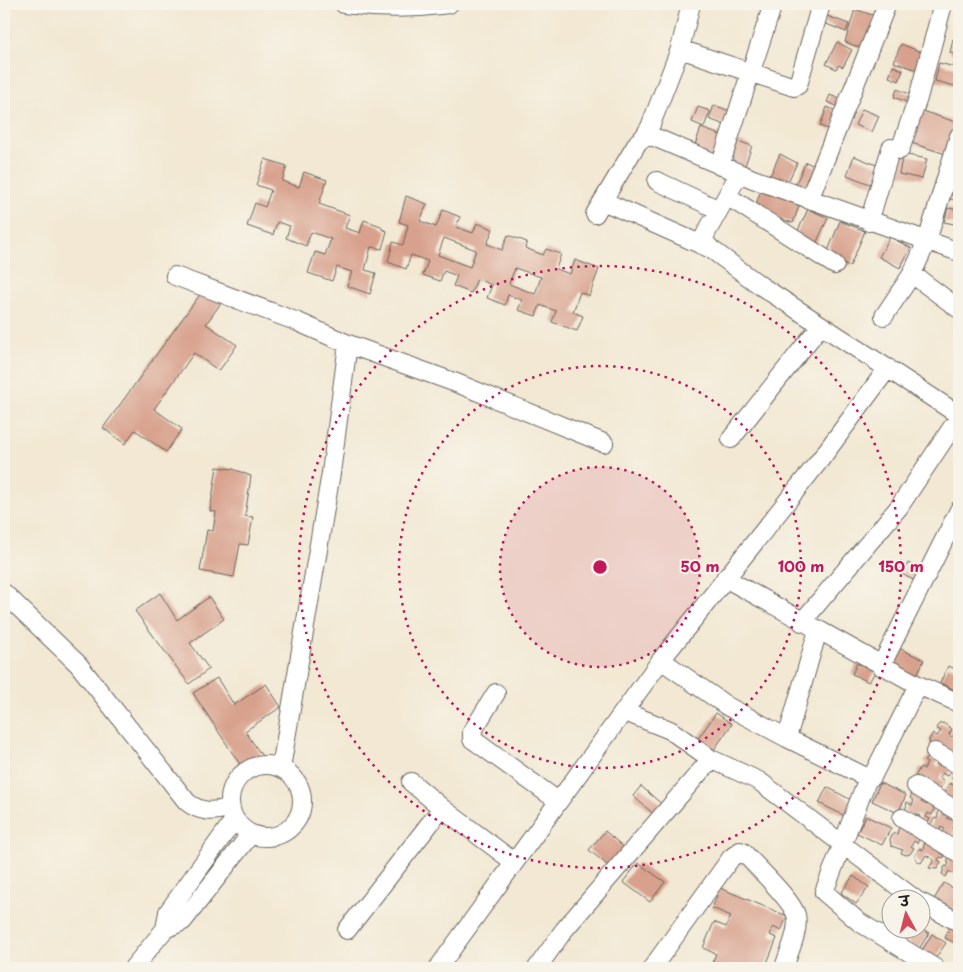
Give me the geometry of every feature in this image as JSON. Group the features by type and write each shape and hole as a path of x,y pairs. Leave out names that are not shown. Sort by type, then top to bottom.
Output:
{"street":[{"path":"344,4 375,9 408,9 449,4"},
{"path":"691,4 680,49 650,127 599,208 711,249 762,286 959,416 899,507 853,564 802,622"},
{"path":"720,166 773,4"},
{"path":"680,49 794,87 798,85 822,4"},
{"path":"809,200 887,4"},
{"path":"869,222 890,148 900,150 918,98 944,4"},
{"path":"884,316 912,274 927,241 959,136"},
{"path":"644,137 654,137 739,174 869,222 959,252"},
{"path":"711,249 704,238 739,174"},
{"path":"657,181 723,203 835,265"},
{"path":"912,274 959,309"},
{"path":"175,276 298,322 348,344 459,384 604,443"},
{"path":"731,439 821,325"},
{"path":"281,768 331,473 348,344"},
{"path":"438,968 661,660 820,460 888,368"},
{"path":"881,666 959,511"},
{"path":"725,578 881,666 959,703"},
{"path":"4,593 78,664 187,802 196,810 232,814"},
{"path":"787,738 818,630"},
{"path":"661,660 727,706 868,778"},
{"path":"918,685 872,777 868,778 824,892 859,922 934,968"},
{"path":"496,693 472,732 472,739 558,801"},
{"path":"625,712 670,730 711,759 759,781 903,890"},
{"path":"935,752 959,765"},
{"path":"537,968 564,930 711,759"},
{"path":"266,764 281,768 294,778 302,793 302,809 295,824 282,834 266,837 250,835 232,814 230,792 237,778 250,768 266,764"},
{"path":"411,782 442,808 514,862"},
{"path":"916,786 959,812"},
{"path":"347,930 442,808"},
{"path":"133,968 165,928 168,912 232,814"},
{"path":"902,818 959,852"},
{"path":"165,928 183,922 250,835"},
{"path":"652,968 694,907 731,858 740,851 790,903 796,914 795,932 784,968"},
{"path":"930,907 959,922"}],"building":[{"path":"855,9 875,16 866,50 845,42"},
{"path":"827,16 849,24 846,32 824,23"},
{"path":"953,39 959,40 959,55 950,53"},
{"path":"837,42 852,50 843,67 839,65 836,69 826,64"},
{"path":"901,44 924,53 917,70 894,62"},
{"path":"939,63 959,68 959,87 935,81"},
{"path":"893,66 903,70 899,81 889,77"},
{"path":"897,89 912,95 909,103 894,97"},
{"path":"830,95 844,101 841,108 827,102"},
{"path":"714,105 735,113 730,127 709,119"},
{"path":"698,107 710,111 704,127 692,122"},
{"path":"827,107 839,112 831,130 820,126"},
{"path":"862,109 879,116 872,132 855,125"},
{"path":"919,110 959,123 949,155 908,142"},
{"path":"701,128 726,137 718,159 693,150"},
{"path":"738,141 752,146 744,168 731,163"},
{"path":"780,154 797,163 786,186 769,178"},
{"path":"903,154 927,159 922,179 899,174"},
{"path":"854,156 879,166 872,185 847,175"},
{"path":"265,159 287,166 282,181 299,187 304,172 327,180 319,204 350,215 345,228 360,233 364,220 381,226 382,229 387,231 382,249 371,247 365,270 376,273 370,294 347,286 352,272 337,267 332,281 308,273 315,252 325,255 331,239 311,232 306,246 286,238 290,226 277,222 273,235 247,226 255,203 265,207 271,190 256,185"},
{"path":"806,162 818,168 807,191 795,185"},
{"path":"762,187 801,200 793,223 754,210"},
{"path":"953,187 959,189 959,201 950,199"},
{"path":"406,196 427,204 420,221 436,227 443,210 460,217 456,227 473,233 477,223 493,229 487,244 502,250 508,235 527,242 525,248 543,255 546,249 561,254 556,269 570,274 575,260 599,269 589,296 580,292 573,312 583,316 577,331 552,322 556,311 540,305 536,316 518,310 522,300 508,295 505,305 487,298 492,285 477,279 471,293 453,286 457,276 444,271 440,281 423,275 428,261 411,255 406,269 388,262 393,242 403,245 408,225 399,222","holes":["444,238 476,250 470,267 438,255","515,268 541,277 535,294 509,284"]},
{"path":"948,208 959,210 959,225 944,222"},
{"path":"808,209 828,218 815,246 795,237"},
{"path":"840,221 865,231 850,266 826,256"},
{"path":"890,237 911,248 900,268 879,257"},
{"path":"204,289 221,303 206,324 237,345 219,371 194,353 154,409 182,429 166,452 135,430 125,444 103,428"},
{"path":"217,467 233,469 251,476 245,516 253,517 248,545 240,544 234,577 200,571 207,530 213,531 216,512 210,511"},
{"path":"908,563 922,571 917,582 902,574"},
{"path":"160,593 177,620 209,597 224,619 190,643 209,669 189,684 135,611"},
{"path":"899,648 924,660 914,681 889,669"},
{"path":"857,663 875,672 869,682 852,674"},
{"path":"948,666 959,670 959,701 949,697 953,689 940,683"},
{"path":"217,678 234,705 266,684 281,707 245,731 262,756 243,769 193,693"},
{"path":"716,713 732,724 711,754 695,743"},
{"path":"943,723 952,729 949,735 952,737 956,731 959,733 959,746 957,744 954,749 957,751 954,755 942,753 946,747 943,746 939,751 930,745 929,740 933,733 937,736 941,731 936,728 939,724"},
{"path":"930,755 938,760 935,764 939,767 942,762 949,766 951,771 947,776 942,773 939,778 944,782 940,789 935,791 916,781 916,775 920,767 924,769 927,763 924,761"},
{"path":"955,773 959,773 959,806 944,797 944,792 950,783 953,785 955,781 952,779"},
{"path":"880,783 906,795 898,813 872,801"},
{"path":"641,786 665,807 657,817 633,796"},
{"path":"827,787 853,801 845,816 819,803"},
{"path":"912,794 924,798 921,802 927,805 929,802 935,806 932,815 928,813 926,817 930,819 927,824 918,821 920,816 915,814 913,818 905,813 907,802 912,805 914,801 910,798"},
{"path":"939,810 950,813 947,818 951,820 954,815 959,819 958,826 955,824 952,829 955,830 951,838 947,839 941,836 945,829 941,827 938,833 930,825 935,818 937,819"},
{"path":"866,816 891,828 882,845 857,833"},
{"path":"899,826 908,828 906,832 910,834 912,831 920,839 917,843 914,841 911,846 914,848 910,854 901,853 903,850 891,846 890,839 894,833 897,834"},
{"path":"605,831 627,850 612,869 589,850"},
{"path":"925,840 946,854 938,860 941,862 937,869 929,868 934,860 926,855 921,863 916,860 915,855 920,848 923,850"},
{"path":"949,857 953,857 959,862 959,877 949,871 946,877 942,874 945,866 947,867 949,863 947,862"},
{"path":"638,863 665,882 650,902 623,882"},
{"path":"853,876 869,887 856,904 841,893"},
{"path":"944,883 959,892 959,900 952,912 933,901"},
{"path":"720,888 787,916 781,931 773,927 770,935 777,938 765,968 718,968 711,965 716,954 703,948 714,922 726,927 731,916 712,908"},
{"path":"952,922 959,925 959,945 945,938"},
{"path":"932,934 946,943 934,960 921,952"},
{"path":"907,940 925,940 919,949"}]}
